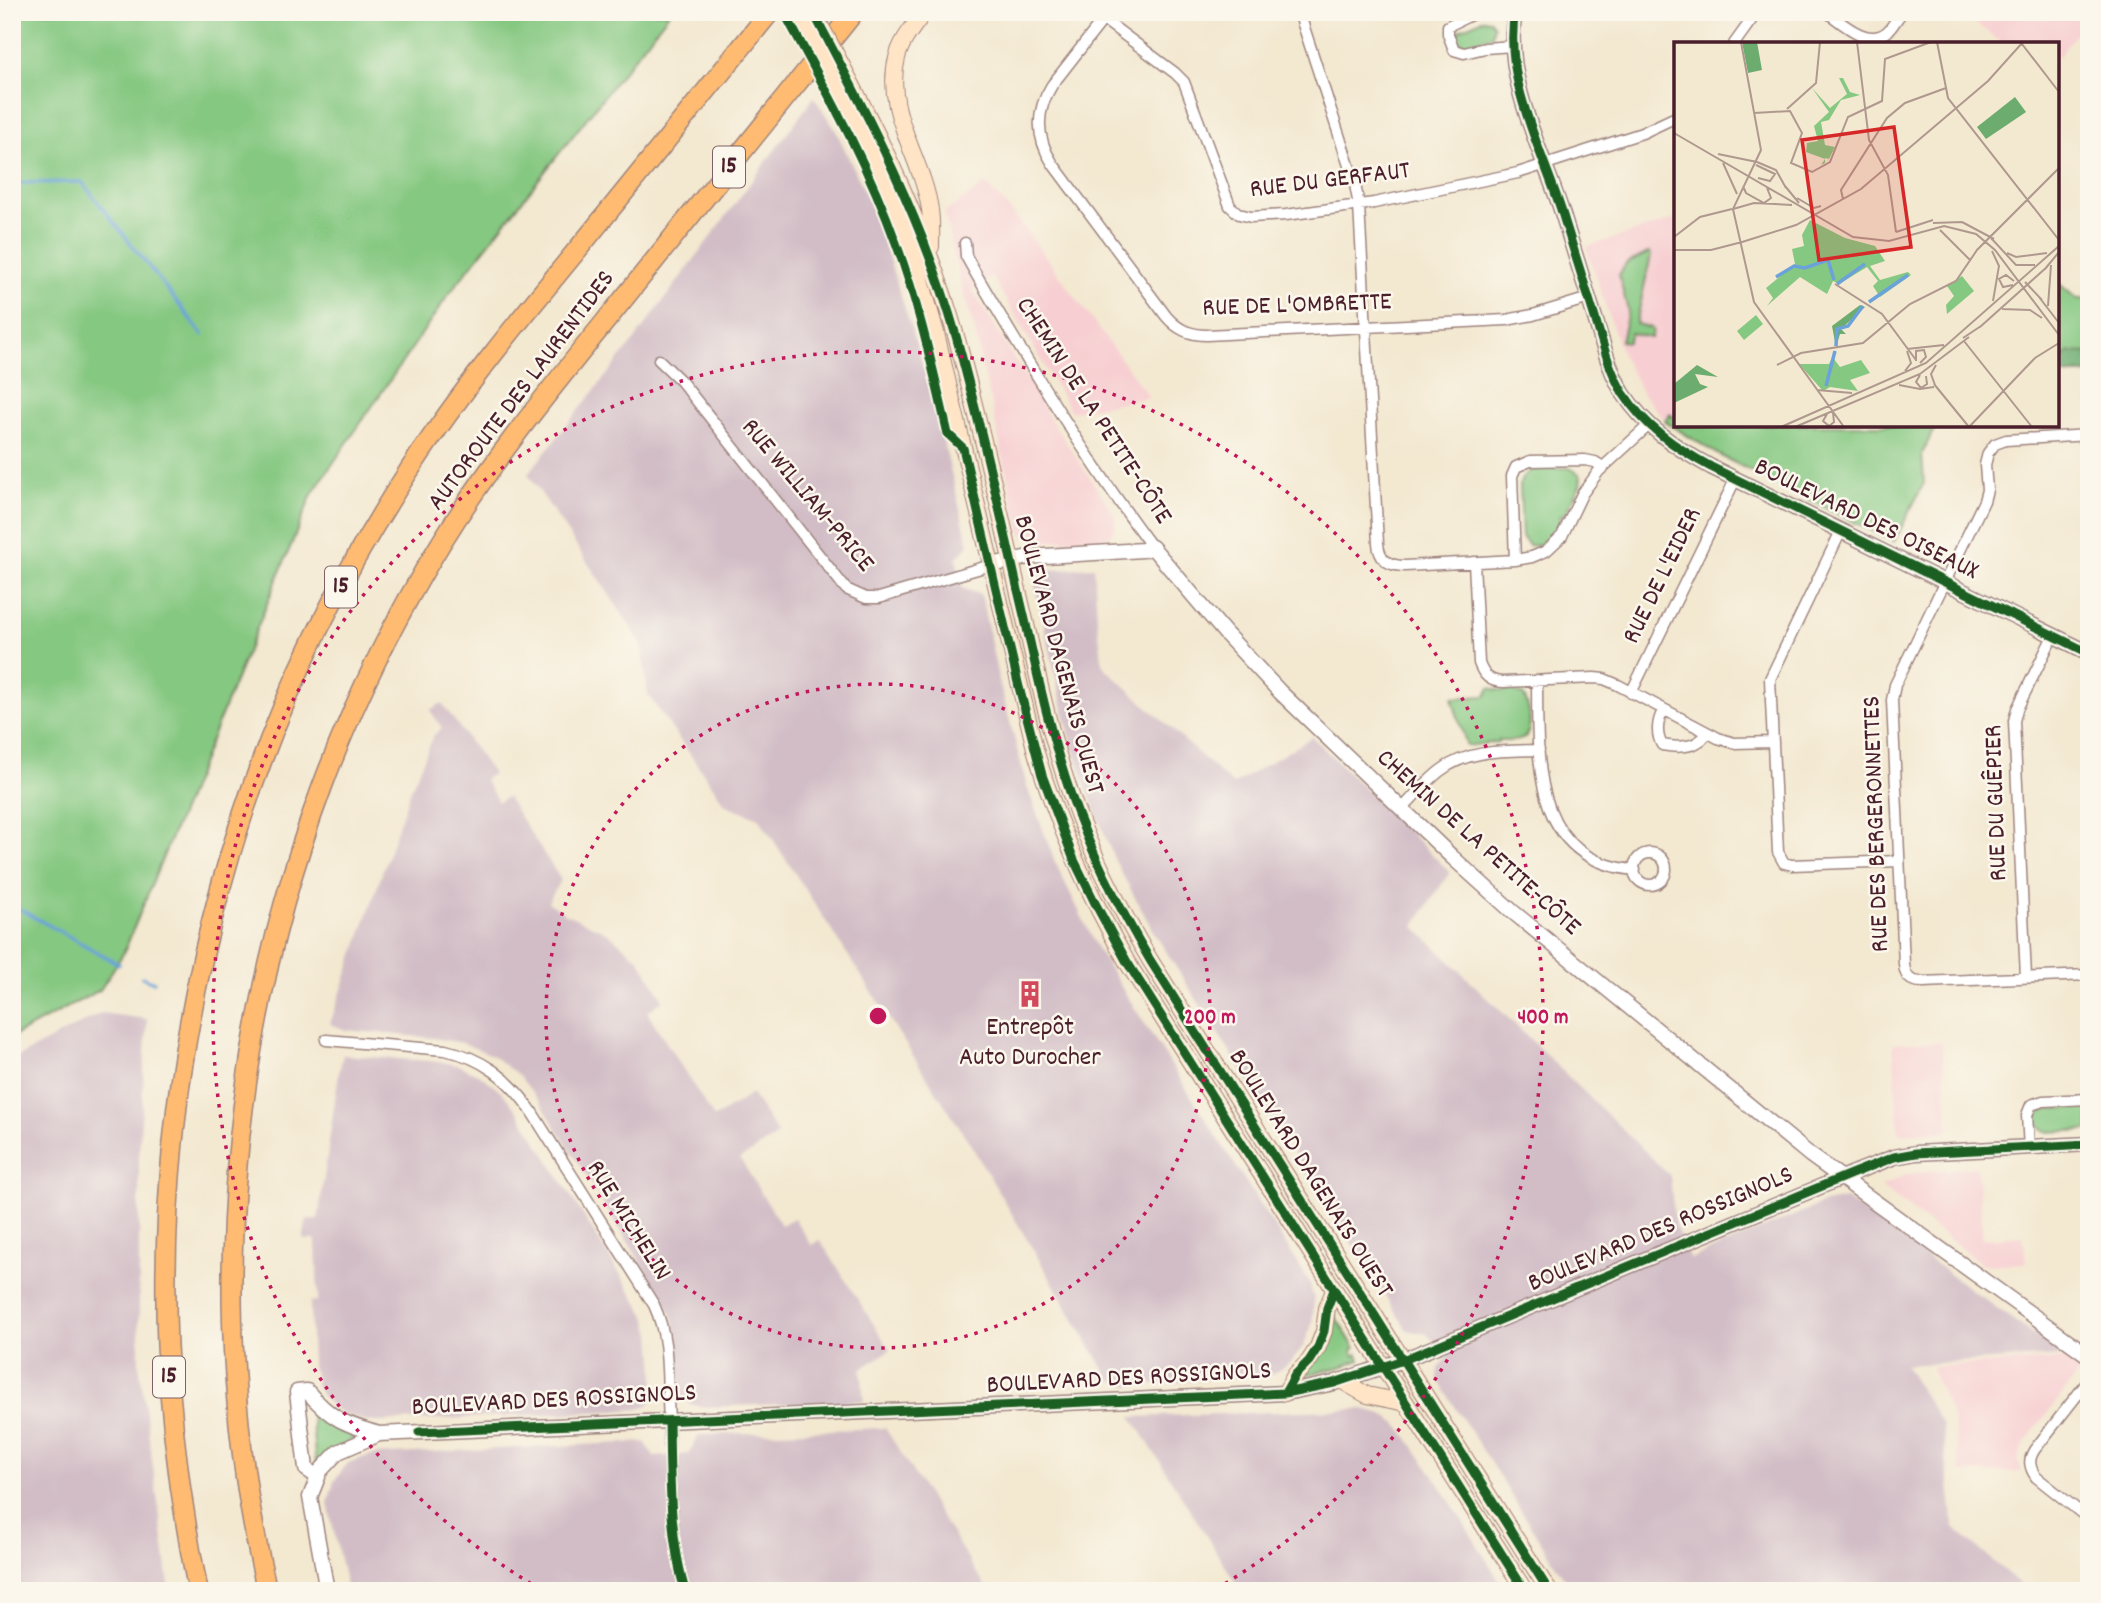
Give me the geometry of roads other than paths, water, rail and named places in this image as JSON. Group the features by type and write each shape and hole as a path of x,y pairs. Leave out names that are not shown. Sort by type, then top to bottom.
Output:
{"highway":[{"name":"AUTOROUTE DES LAURENTIDES","path":"198,1591 180,1488 169,1371 166,1265 169,1195 180,1079 198,979 227,864 256,777 315,636 358,554 410,468 494,354 769,12"},
{"name":"AUTOROUTE DES LAURENTIDES","path":"267,1591 249,1499 238,1405 233,1303 236,1183 243,1107 260,1004 285,901 321,790 355,706 388,637 428,565 476,489 545,396 854,12"}],"main road":[{"name":"BOULEVARD DAGENAIS OUEST","path":"796,12 850,97 904,192 932,260 961,356 1055,747 1075,807 1106,881 1150,960 1549,1591"},
{"name":"BOULEVARD DAGENAIS OUEST","path":"813,12 917,266 936,332 1035,749 1057,818 1078,869 1127,962 1525,1591"},
{"path":"924,12 899,50 894,86 899,111 930,210 932,260"},
{"path":"1284,1393 1318,1347 1334,1290"},
{"path":"1342,1381 1367,1395 1406,1403"}],"street":[{"path":"1299,12 1355,184 1359,206 1379,552 1385,561 1398,566 1515,560 1540,554 1558,541 1586,488 1603,467 1649,425"},
{"path":"1478,12 1448,26 1454,50 1464,53 1489,47 1513,46"},
{"name":"BOULEVARD DES OISEAUX","path":"1515,12 1513,46 1521,89 1614,376 1626,397 1649,425 1682,450 1735,480 2089,653"},
{"path":"1735,42 1757,12"},
{"path":"1827,12 1857,33 1872,37 1887,32 1902,12"},
{"name":"RUE DU GERFAUT","path":"1106,16 1184,82 1228,201 1234,211 1244,216 1359,206 1518,173 1642,133 1674,118"},
{"name":"RUE DE L'OMBRETTE","path":"1106,16 1044,99 1040,115 1041,139 1053,164 1170,320 1182,330 1201,335 1506,320 1589,298"},
{"name":"CHEMIN DE LA PETITE-CÔTE","path":"965,243 968,261 1097,471 1152,547 1262,674 1452,857 1546,940 1763,1118 1841,1178 2089,1356"},
{"name":"RUE WILLIAM-PRICE","path":"659,360 681,381 846,589 866,598 879,598 991,565 1029,557 1143,550 1152,547"},
{"name":"RUE DES BERGERONNETTES","path":"2089,435 2006,440 1992,447 1986,461 1985,497 1892,696 1904,964 1909,979 1920,982 2089,975"},
{"path":"1515,560 1512,476 1516,467 1530,461 1586,460 1603,467"},
{"name":"RUE DE L'EIDER","path":"1632,693 1735,480"},
{"path":"1841,531 1771,675 1779,855 1784,863 1800,866 1899,861"},
{"path":"1474,562 1479,656 1482,670 1489,679 1499,682 1598,678 1707,733 1734,743 1773,742"},
{"name":"RUE DU GUÊPIER","path":"2026,978 2014,721 2017,709 2053,636"},
{"path":"1537,680 1539,750 1545,800 1554,819 1578,849 1601,863 1635,870"},
{"path":"1662,710 1658,724 1662,745 1695,744 1702,741 1707,733"},
{"path":"1402,809 1440,771 1458,760 1483,753 1539,750"},
{"name":"RUE MICHELIN","path":"326,1040 453,1052 483,1063 501,1075 529,1107 658,1315 666,1349 675,1544 685,1591"},
{"path":"2029,1147 2027,1119 2031,1105 2043,1101 2089,1099"},
{"name":"BOULEVARD DES ROSSIGNOLS","path":"379,1434 341,1421 324,1409 307,1391 297,1392 306,1469 320,1474 330,1458 338,1452 379,1434 1284,1393 1342,1381 1403,1360 1885,1160 1908,1154 2089,1144"},
{"path":"2089,1380 2038,1445 2030,1462 2034,1474 2041,1481 2089,1519"},
{"path":"320,1474 310,1497 327,1591"}],"waterway":[{"path":"12,185 82,182 203,335"},
{"path":"12,905 119,964"},
{"path":"142,977 154,982"}],"place":[{"name":"Entrepôt Auto Durocher","path":"1030,994"}]}
